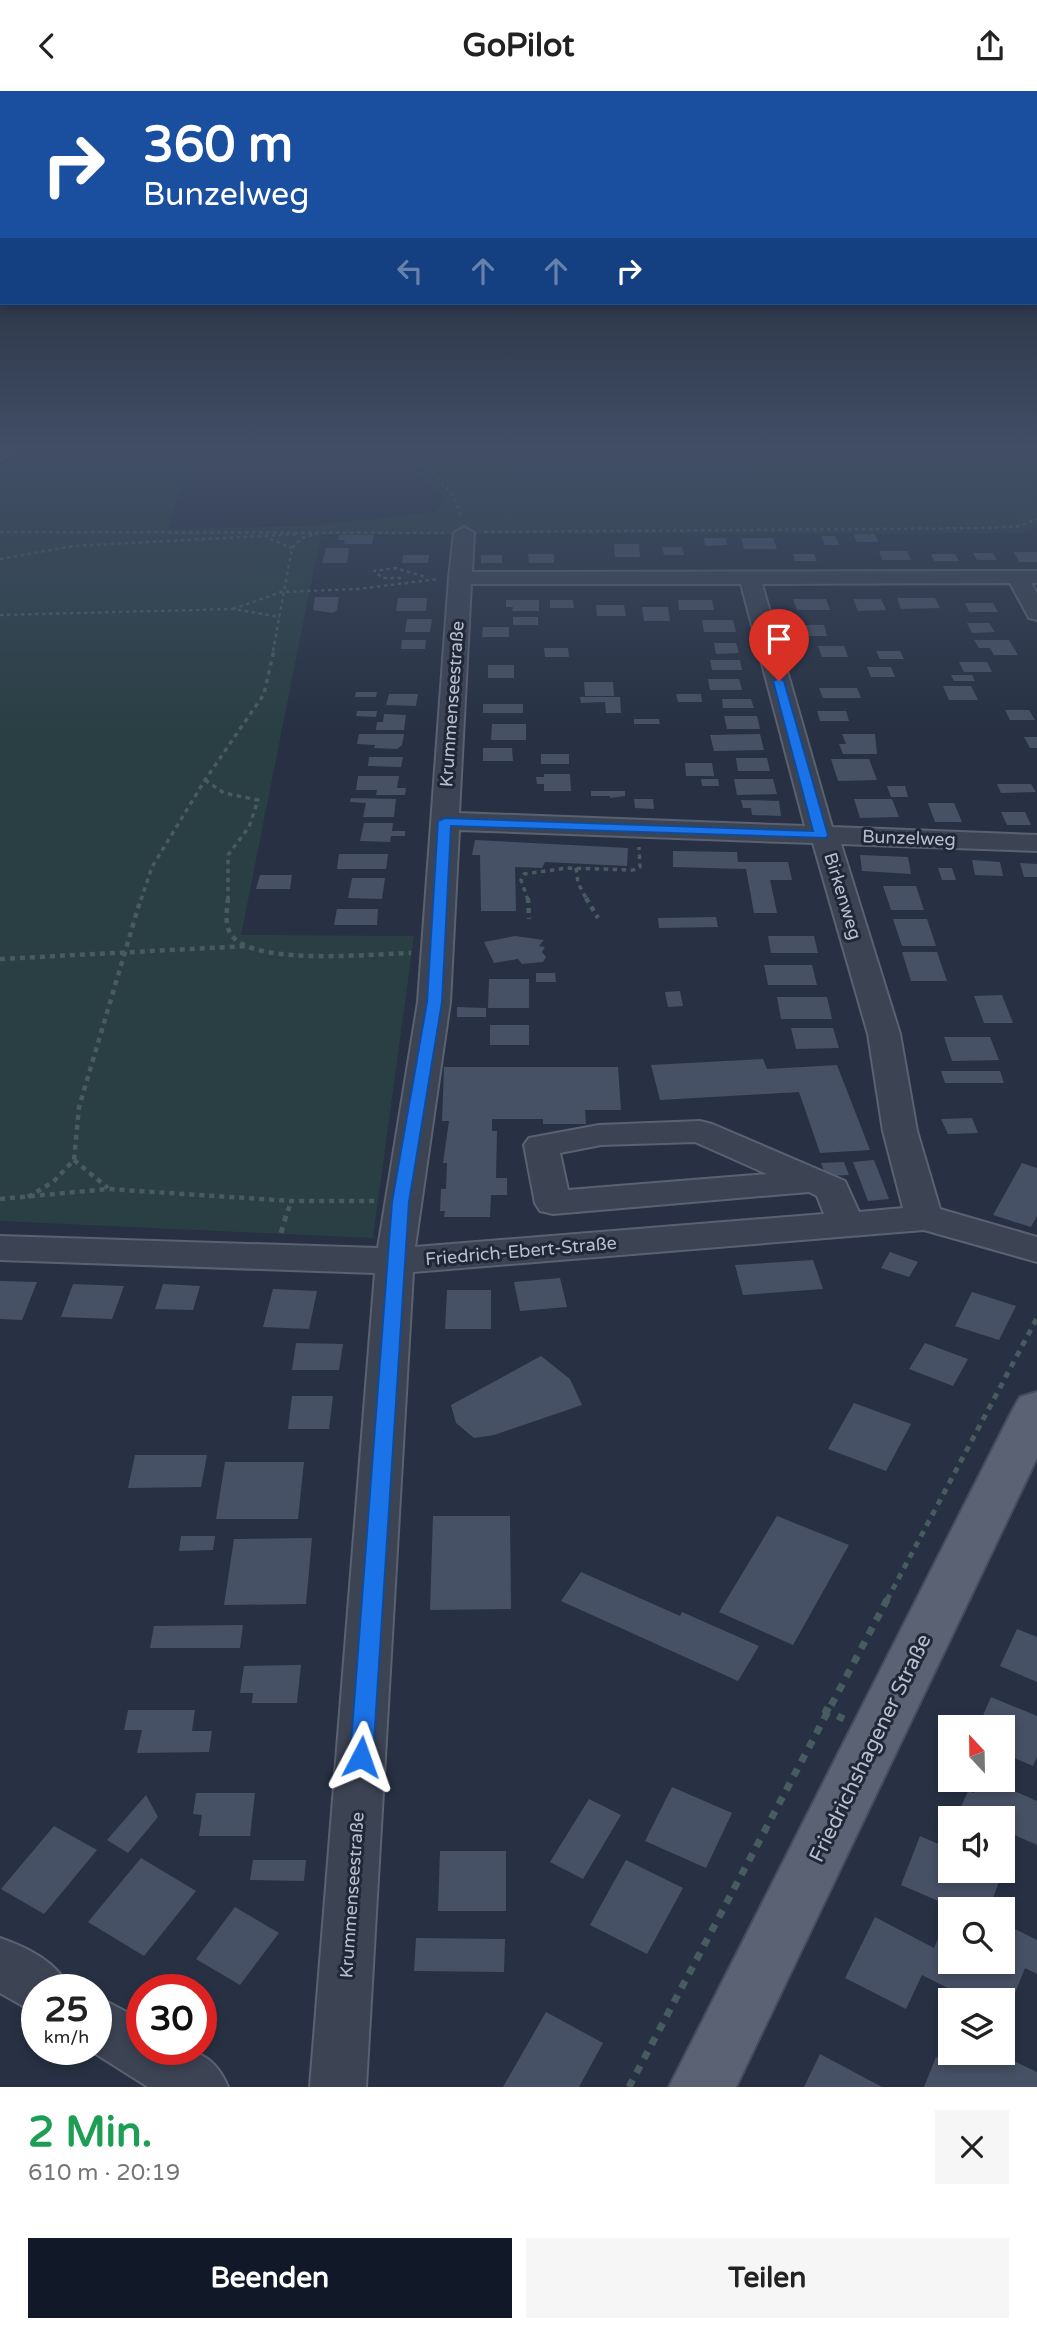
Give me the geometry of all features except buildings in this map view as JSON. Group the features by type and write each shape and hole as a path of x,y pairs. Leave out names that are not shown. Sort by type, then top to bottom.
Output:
{"main road":[{"name":"Friedrichshagener Straße","path":"702,2087 1037,1409"}],"street":[{"name":"Krummenseestraße","path":"338,2087 401,1202 434,1002 445,821 450,585 461,545"},
{"path":"450,585 500,579 1027,577 1037,613"},
{"name":"Birkenweg","path":"750,578 821,835 828,845 884,1034 900,1131 924,1218"},
{"name":"Bunzelweg","path":"445,821 1037,843"},
{"path":"813,1181 553,1203 541,1145 600,1135 700,1131 832,1189 845,1223"},
{"name":"Friedrich-Ebert-Straße","path":"0,1248 396,1261 924,1218 955,1224 1037,1250"},
{"path":"0,1963 21,1976"},
{"path":"112,2033 200,2087"}],"path":[{"path":"0,559 44,549 89,545"},
{"path":"284,545 292,548"},
{"path":"28,1197 53,1182 74,1160 79,1107 122,955 152,867 205,780 264,694 287,589 292,548 295,545"},
{"path":"396,568 450,585 383,578 374,571 396,568"},
{"path":"233,609 254,596 287,589 356,589 411,579"},
{"path":"0,615 233,609 279,617"},
{"path":"205,780 224,793 258,800 249,827 235,842 228,855 230,875 226,923 234,938 247,946 277,955 436,953"},
{"path":"529,919 530,904 520,880 524,874 576,868 633,870 640,867 639,829"},
{"path":"576,868 578,890 591,903 598,918"},
{"path":"0,959 122,955 247,946"},
{"path":"74,1160 108,1189"},
{"path":"0,1199 108,1189 291,1201 401,1202"},
{"path":"275,1257 291,1201"},
{"path":"629,2087 825,1710 1037,1318"}],"green space":[{"path":"0,545 319,545 241,935 414,936 373,1238 0,1221"}],"route":[{"path":"361,1757 401,1202 434,1002 445,821 821,835 779,681"}]}
